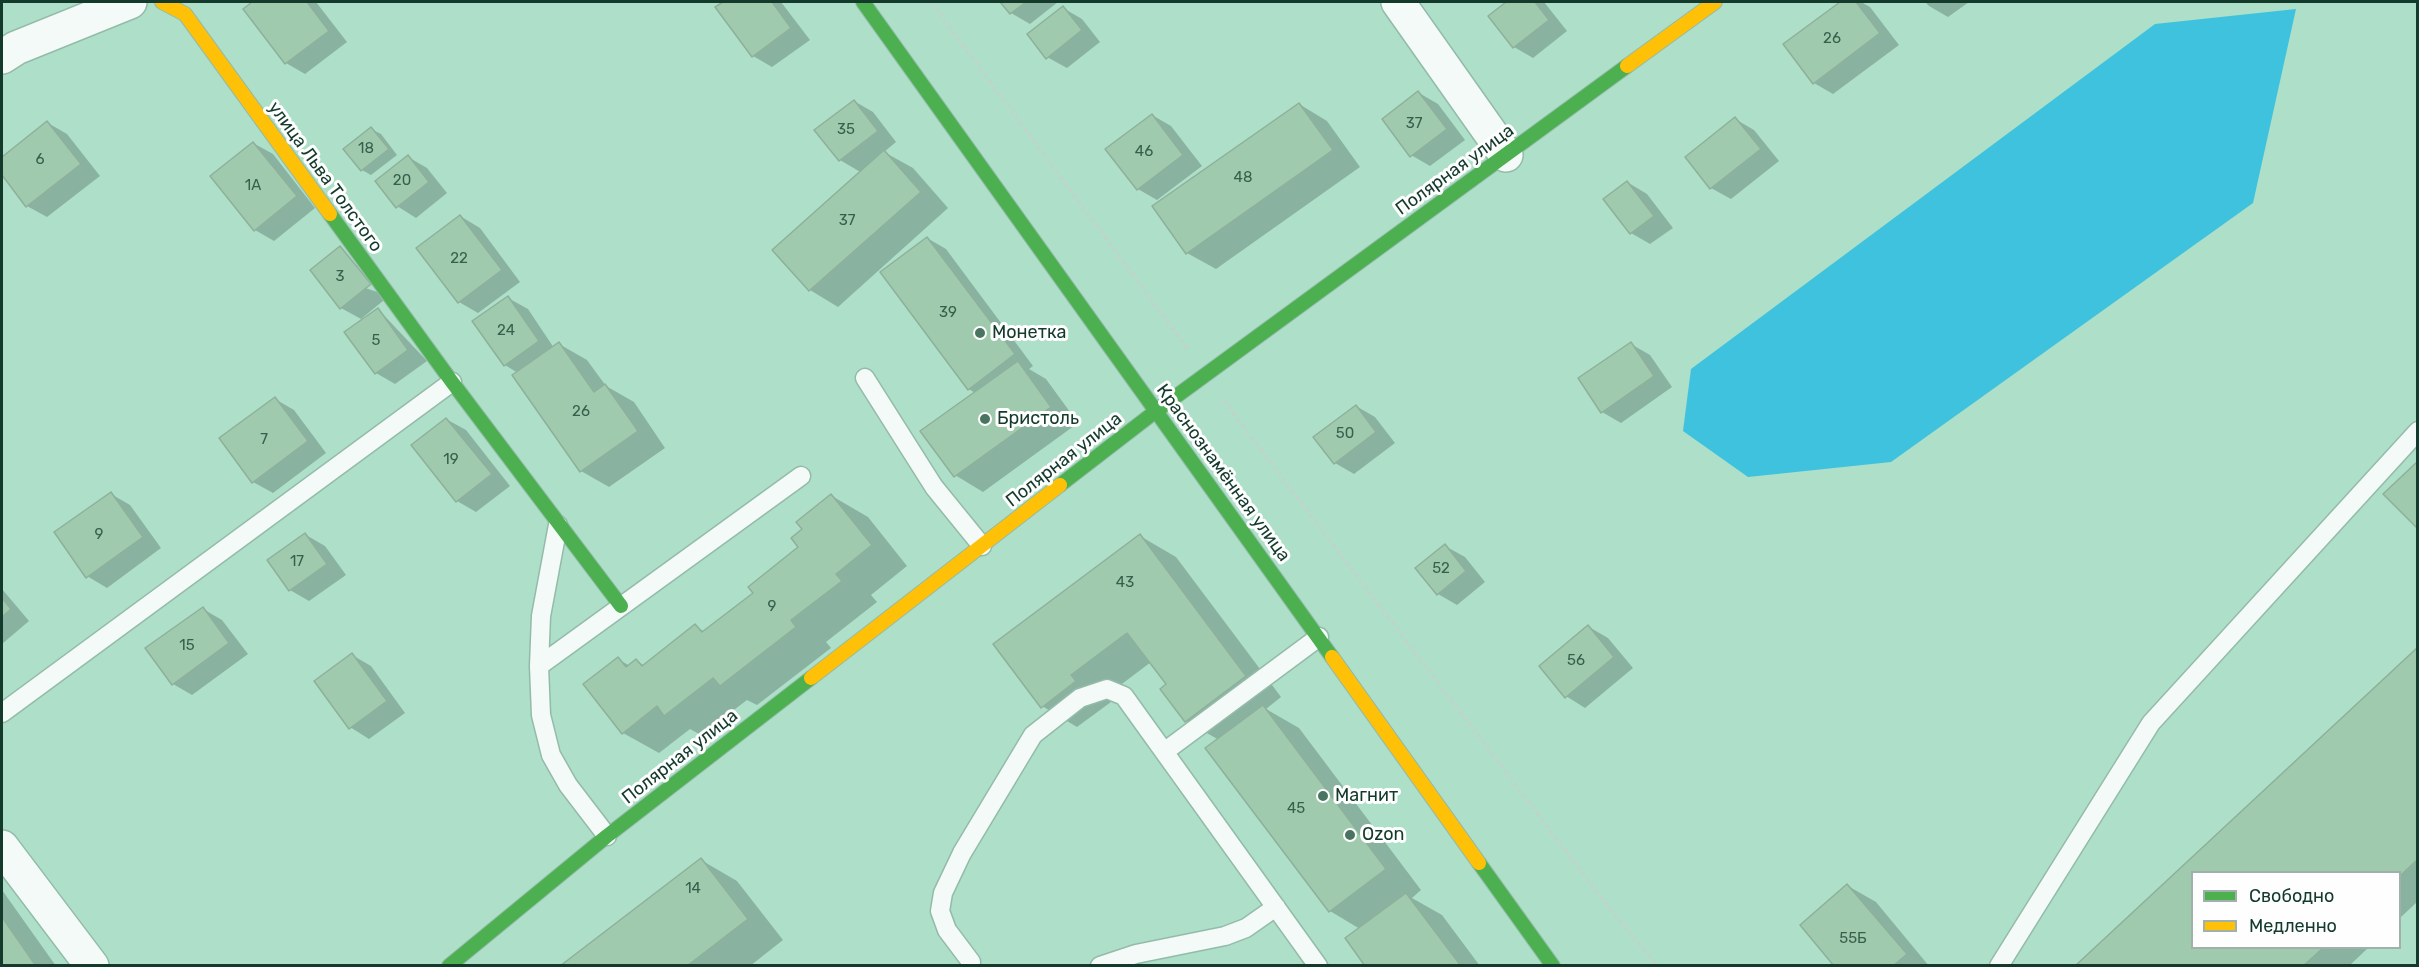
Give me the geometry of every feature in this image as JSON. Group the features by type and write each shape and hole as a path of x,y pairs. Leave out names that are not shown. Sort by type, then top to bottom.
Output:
{"street":[{"path":"2,57 27,43 130,2"},
{"name":"Краснознамённая улица","path":"863,2 1553,966"},
{"path":"1398,2 1506,155"},
{"name":"Полярная улица","path":"454,964 607,836 1156,411 1715,2"},
{"name":"улица Льва Толстого","path":"181,6 452,382 621,606"},
{"path":"2,847 93,966"}],"lane":[{"path":"864,378 934,487 982,546"},
{"path":"2,713 452,382"},
{"path":"1999,966 2151,723 2418,431"},
{"path":"539,666 801,476"},
{"path":"558,525 541,616 539,666 541,716 551,755 568,786 607,836"},
{"path":"1164,752 1319,637"},
{"path":"971,962 947,930 940,911 943,893 962,853 1033,735 1080,698 1107,688 1124,696 1318,966"},
{"path":"1100,966 1136,954 1225,936 1246,928 1276,907"}],"path":[{"path":"931,2 1240,421 1609,908 1658,966"}],"water":[{"path":"2296,9 2253,203 1891,462 1748,477 1683,431 1691,369 2155,24"}],"building":[{"path":"252,2 307,2 329,31 285,64 243,9"},
{"path":"723,2 772,2 791,28 752,57 715,7"},
{"path":"1000,2 1026,2 1010,14"},
{"path":"1506,2 1535,2 1549,20 1513,48 1488,16"},
{"path":"1840,2 1856,2 1880,33 1813,84 1783,44"},
{"path":"1063,6 1082,30 1046,59 1027,34"},
{"path":"1418,91 1447,129 1410,157 1382,119"},
{"path":"854,100 878,131 839,161 814,130"},
{"path":"1299,103 1333,150 1186,254 1152,206"},
{"path":"1152,114 1183,155 1137,190 1105,149"},
{"path":"1735,117 1761,149 1710,189 1685,157"},
{"path":"47,121 81,164 26,207 2,175 2,157"},
{"path":"371,127 389,149 361,171 343,149"},
{"path":"253,142 297,196 254,231 210,176"},
{"path":"884,150 921,192 809,291 772,250"},
{"path":"408,155 429,182 396,208 375,181"},
{"path":"1627,181 1654,216 1630,234 1603,199"},
{"path":"460,215 502,270 458,303 416,248"},
{"path":"927,237 1015,354 968,390 880,272"},
{"path":"340,246 371,284 340,309 310,270"},
{"path":"508,296 539,341 504,366 472,321"},
{"path":"378,308 408,350 375,374 344,332"},
{"path":"559,342 594,392 605,384 638,431 580,472 512,375"},
{"path":"1631,342 1654,376 1601,413 1578,378"},
{"name":"Бристоль","path":"1018,361 1051,407 954,477 920,431"},
{"path":"275,397 308,441 252,483 219,438"},
{"path":"1356,405 1376,432 1334,464 1313,437"},
{"path":"446,418 492,474 456,502 411,445"},
{"path":"2418,461 2418,529 2383,494"},
{"path":"111,492 143,537 86,578 54,532"},
{"path":"831,494 872,545 836,574 842,581 791,620 796,627 720,686 713,678 664,716 657,706 622,734 583,684 618,657 626,667 636,659 642,666 695,624 702,632 753,593 748,587 798,547 791,538 802,529 796,522"},
{"path":"305,533 327,564 289,591 267,560"},
{"path":"1140,534 1246,676 1185,722 1160,689 1166,684 1127,633 1071,675 1076,681 1041,708 993,644"},
{"path":"1445,544 1466,571 1437,595 1415,568"},
{"path":"2,598 11,609 2,617"},
{"path":"203,607 229,643 172,685 145,648"},
{"path":"1588,625 1614,657 1565,698 1539,666"},
{"path":"2418,647 2418,859 2401,875 2401,871 2191,871 2191,949 2322,949 2303,966 2075,966"},
{"path":"352,653 387,701 349,729 314,681"},
{"path":"1263,705 1386,869 1329,912 1205,748"},
{"path":"701,858 748,919 687,966 560,966"},
{"path":"1847,884 1907,954 1893,966 1834,966 1800,925"},
{"path":"1406,893 1461,966 1365,966 1345,938"},
{"path":"2,917 36,966 2,966"}],"traffic: fast":[{"path":"863,2 1332,657"},
{"path":"1060,485 1156,411 1627,66"},
{"path":"330,214 452,382 621,606"},
{"path":"449,966 607,836 811,678"},
{"path":"1479,863 1553,966"}],"traffic: slow":[{"path":"162,2 185,14 330,214"},
{"path":"1627,66 1715,2"},
{"path":"811,678 1060,485"},
{"path":"1332,657 1479,863"}],"place":[{"name":"Монетка","path":"980,333"},
{"name":"Бристоль","path":"985,419"},
{"name":"Магнит","path":"1323,796"},
{"name":"Ozon","path":"1350,835"}]}
